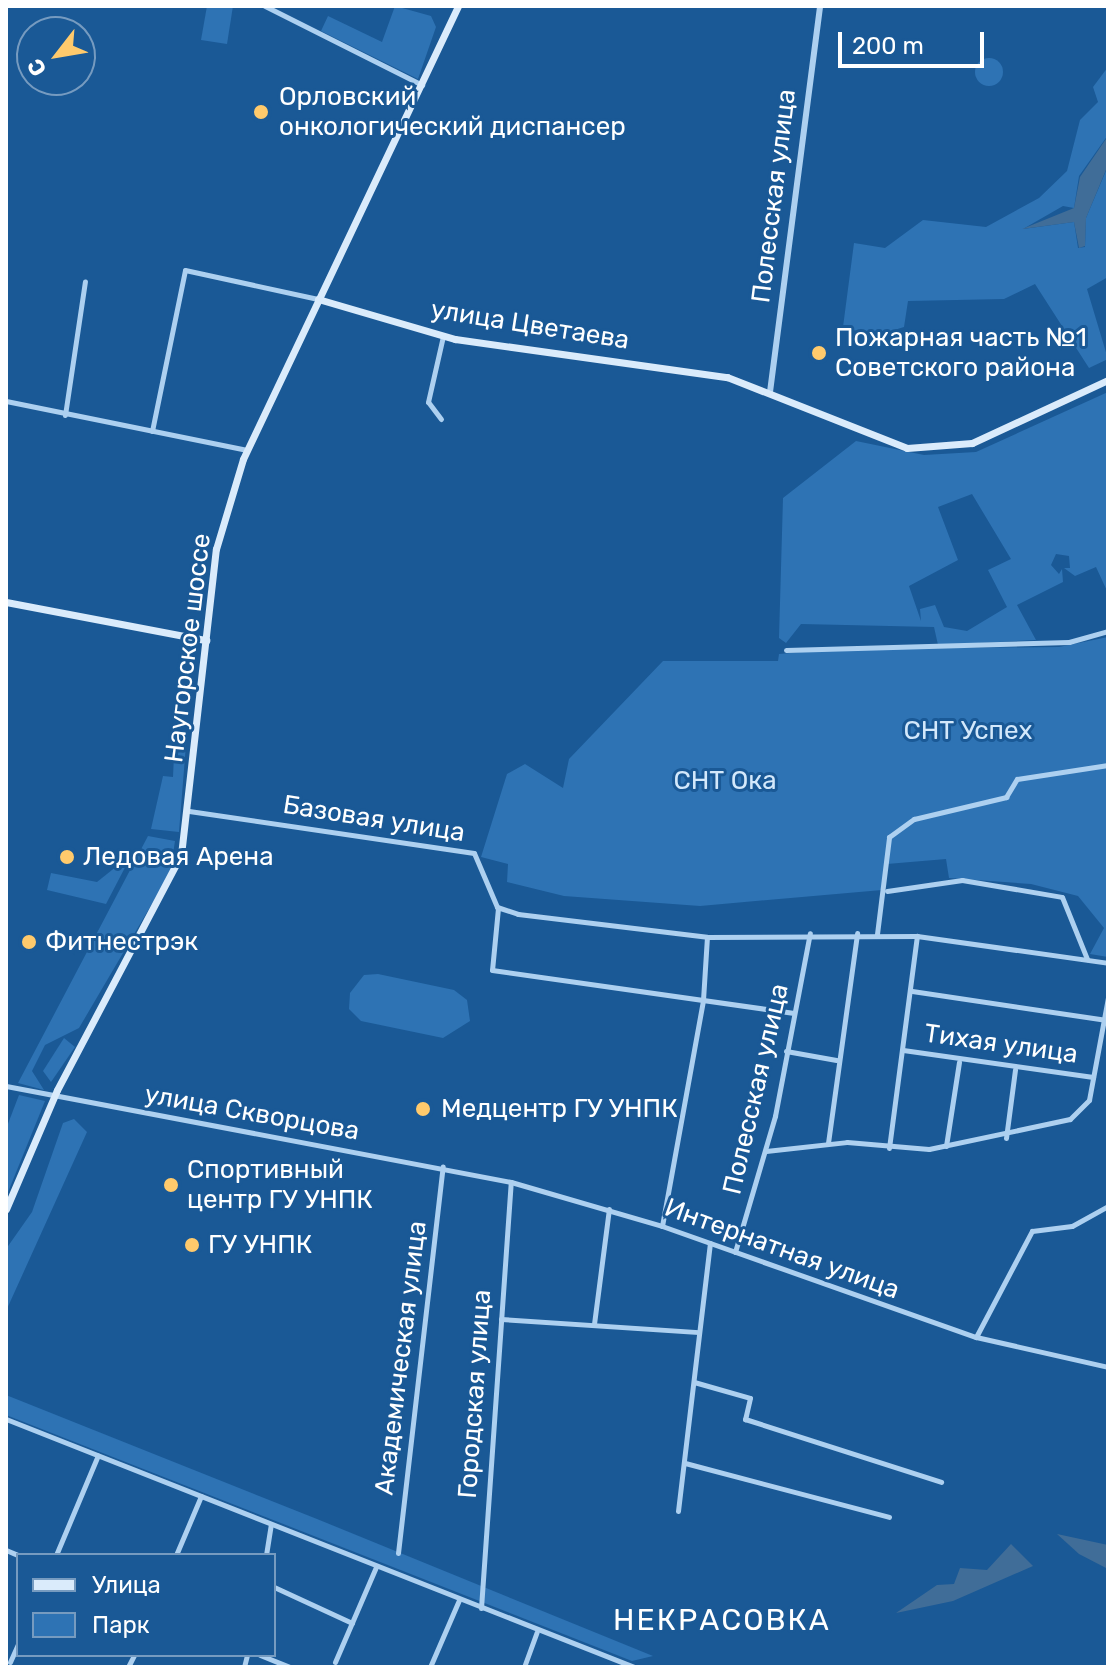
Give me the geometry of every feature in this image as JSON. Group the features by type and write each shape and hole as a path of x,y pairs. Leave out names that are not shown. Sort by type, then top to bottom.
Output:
{"main road":[{"name":"Наугорское шоссе","path":"6,1209 54,1096 175,870 189,811 216,549 247,450 458,6"},
{"name":"улица Цветаева","path":"318,299 443,336 727,377 770,392 874,441 923,449 997,434 1108,380"},
{"path":"6,602 206,640"}],"street":[{"path":"265,6 422,85"},
{"name":"Полесская улица","path":"770,392 820,6"},
{"name":"улица Цветаева","path":"152,431 183,273 193,266 318,299"},
{"path":"65,415 85,281"},
{"path":"441,419 428,402 443,336"},
{"path":"6,401 247,450"},
{"path":"786,650 1069,642 1108,631"},
{"path":"877,934 887,891 889,837 914,819 1006,797 1017,779 1108,765"},
{"name":"Базовая улица","path":"189,811 474,853 497,907"},
{"path":"887,891 962,880 1062,897 1088,960"},
{"path":"794,1013 492,970 497,907 518,914 707,937 810,933 917,936 1108,963"},
{"name":"Полесская улица","path":"735,1252 766,1151 810,933"},
{"path":"828,1143 836,1060 857,933"},
{"path":"889,1148 917,936"},
{"path":"662,1226 703,1000 707,937"},
{"path":"912,991 1105,1020"},
{"path":"766,1151 828,1143 889,1148 946,1146 1006,1138 1075,1116 1089,1100 1108,997"},
{"path":"1100,1042 1108,1042"},
{"name":"Тихая улица","path":"903,1050 1015,1070 1093,1077"},
{"path":"786,1051 836,1060"},
{"path":"946,1146 959,1062"},
{"path":"1006,1138 1015,1070"},
{"name":"улица Скворцова","path":"6,1086 443,1167"},
{"name":"Интернатная улица","path":"443,1167 609,1209 976,1337 1108,1367"},
{"name":"Академическая улица","path":"398,1553 443,1167"},
{"name":"Городская улица","path":"480,1609 511,1182"},
{"path":"976,1337 1032,1231 1072,1226 1108,1206"},
{"path":"594,1324 609,1209"},
{"path":"678,1511 710,1243"},
{"path":"501,1319 699,1332"},
{"path":"694,1382 750,1398 745,1419 941,1482"},
{"path":"6,1419 418,1583 614,1665 634,1667"},
{"path":"57,1553 98,1455"},
{"path":"685,1463 889,1517"},
{"path":"177,1553 201,1496"},
{"path":"266,1553 271,1525"},
{"path":"335,1662 376,1567"},
{"path":"276,1588 352,1623"},
{"path":"430,1667 459,1600"},
{"path":"524,1667 537,1632"},
{"path":"10,1662 16,1648"},
{"path":"265,1657 289,1667"}],"green space":[{"path":"207,6 233,6 227,44 201,40"},
{"path":"395,6 431,16 436,27 418,79 321,31 328,16 382,42"},
{"path":"989,58 999,62 1003,72 999,82 989,86 979,82 975,72 979,62"},
{"path":"1108,67 1108,135 1079,176 1074,208 1063,206 1023,229 1074,222 1078,248 1085,247 1086,218 1108,166 1108,277 1087,289 1108,359 1089,368 1035,284 1004,299 908,301 904,327 875,336 843,327 854,243 885,248 923,220 986,227 1039,198 1067,171 1080,120 1098,102 1093,87"},
{"path":"1108,392 1108,593 1096,567 1075,576 1064,568 1070,568 1069,556 1056,554 1051,565 1059,574 1062,569 1063,582 1017,605 1036,640 938,645 934,627 801,624 786,643 779,638 783,498 856,441 924,455 976,452","holes":["972,494 1011,559 988,570 1007,607 967,631 944,627 935,605 920,609 921,621 909,586 958,560 938,507"]},
{"path":"1108,637 1108,957 1090,954 1104,928 1078,896 1031,884 949,878 946,859 887,864 882,890 700,906 564,896 507,882 508,864 481,857 507,774 525,764 563,788 569,759 663,661 778,661 779,654 834,649 1059,647"},
{"path":"187,732 179,832 151,829 163,776 173,777 175,733"},
{"path":"148,836 175,841 170,873 79,1028 45,1045 32,1071 44,1090 18,1083"},
{"path":"132,854 106,904 47,890 51,873 97,882"},
{"path":"378,974 454,990 467,1000 470,1021 443,1038 361,1021 349,1009 350,993 364,975"},
{"path":"64,1038 75,1047 51,1082 43,1071"},
{"path":"19,1095 45,1101 6,1197 6,1129"},
{"path":"74,1119 87,1132 6,1311 6,1249 32,1212 63,1123"},
{"path":"6,1395 653,1656 632,1661 6,1415"}],"shaded area":[{"path":"1108,136 1108,165 1086,218 1085,246 1079,248 1074,222 1022,229 1074,208 1080,177"},
{"path":"1057,1534 1108,1545 1108,1569 1079,1554"},
{"path":"1011,1544 1033,1566 953,1601 896,1613 937,1585 954,1584 960,1568 987,1570"}],"place":[{"name":"Орловский онкологический диспансер","path":"261,112"},
{"name":"Пожарная часть №1 Советского района","path":"819,353"},
{"name":"Ледовая Арена","path":"67,857"},
{"name":"Фитнестрэк","path":"29,942"},
{"name":"Медцентр ГУ УНПК","path":"423,1109"},
{"name":"Спортивный центр ГУ УНПК","path":"171,1185"},
{"name":"ГУ УНПК","path":"192,1245"}],"district":[{"name":"НЕКРАСОВКА","path":"722,1620"}],"park label":[{"name":"СНТ Успех","path":"968,731"},
{"name":"СНТ Ока","path":"725,781"}]}
